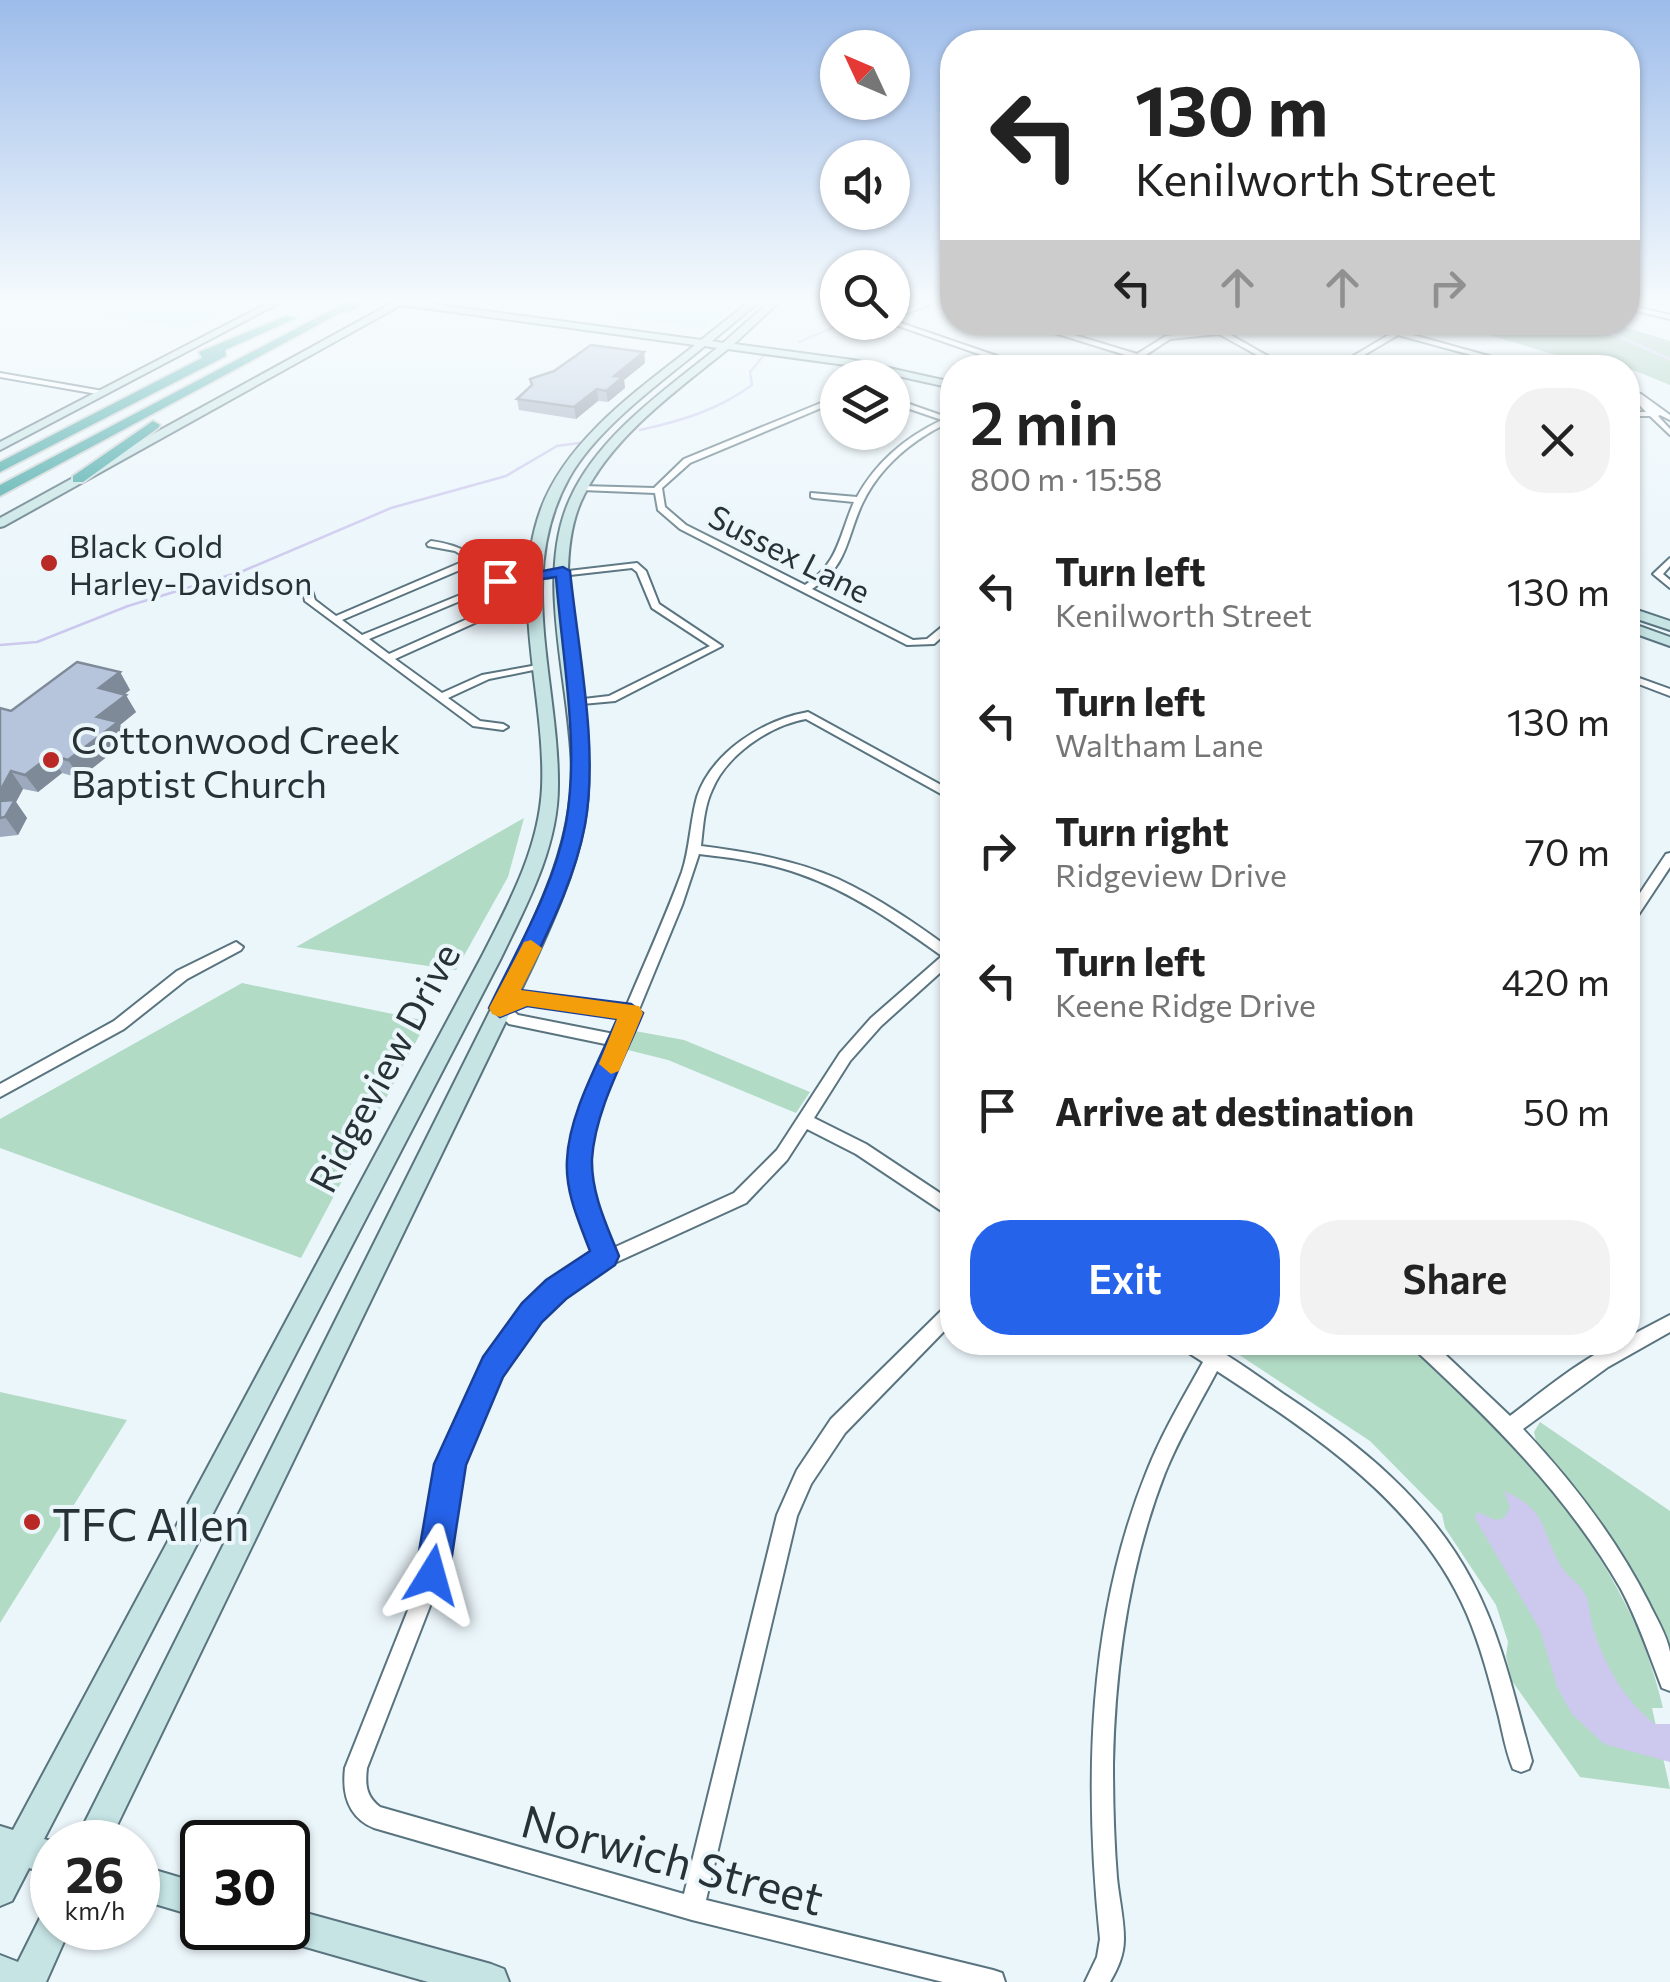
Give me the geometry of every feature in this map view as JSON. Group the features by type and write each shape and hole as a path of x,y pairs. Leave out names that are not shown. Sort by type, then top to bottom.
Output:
{"highway":[{"path":"0,448 121,393"},
{"path":"0,468 144,393"},
{"path":"0,492 183,393"},
{"path":"78,479 201,393"}],"main road":[{"path":"0,448 101,393"},
{"path":"0,523 233,393"},
{"name":"Ridgeview Drive","path":"0,1889 518,902 547,812 550,784 539,666 537,574 544,519 564,475 602,431 646,393"},
{"name":"Ridgeview Drive","path":"103,1820 558,884 575,825 580,773 563,571 565,538 584,484 625,434 672,393"},
{"path":"602,431 625,434"},
{"path":"564,475 570,485 584,484"},
{"path":"1640,615 1670,626"},
{"path":"1640,631 1670,642"},
{"path":"467,1002 500,1008"},
{"path":"310,1931 491,1982"},
{"path":"0,1974 26,1982 42,1950"}],"street":[{"path":"1640,398 1669,416"},
{"path":"1640,402 1670,433"},
{"path":"584,484 658,487 687,462 820,406"},
{"path":"910,406 940,417"},
{"path":"1640,414 1669,416"},
{"path":"806,589 840,560 859,500 888,461 940,427"},
{"name":"Sussex Lane","path":"658,487 661,508 674,521 919,644 930,642 940,633"},
{"path":"814,495 859,500"},
{"path":"388,658 506,605 512,596 476,560 448,544 431,544"},
{"path":"335,620 476,560"},
{"path":"1665,582 1659,572 1670,561"},
{"path":"361,638 500,581 634,565 641,571 656,606 716,646 612,699 575,703"},
{"path":"308,590 310,601 477,724 503,726"},
{"path":"441,697 486,677 539,666"},
{"path":"1640,682 1670,693"},
{"path":"940,789 818,718 805,715 737,751 720,767 703,797 696,848 589,1118 580,1160 585,1202 605,1256 703,1219 740,1198 771,1170 845,1057 876,1022 940,966"},
{"path":"696,848 767,857 830,877 940,947"},
{"path":"1640,902 1670,858"},
{"path":"0,1090 120,1025 182,975 236,947"},
{"path":"620,1041 514,1020 500,1008 526,997 631,1013"},
{"path":"805,1121 862,1148 940,1201"},
{"name":"Norwich Street","path":"605,1256 556,1289 532,1312 510,1340 478,1399 450,1464 432,1575 354,1784 364,1811 374,1818 692,1908 993,1982"},
{"path":"1640,1341 1670,1323"},
{"path":"692,1908 787,1515 804,1477 838,1426 940,1324"},
{"path":"1206,1355 1372,1468 1425,1524 1466,1588 1482,1626 1522,1761"},
{"path":"1432,1355 1507,1429 1604,1544 1632,1590 1670,1680"},
{"path":"1507,1429 1615,1355"},
{"path":"1097,1982 1110,1960 1112,1939 1105,1737 1122,1581 1155,1473 1214,1360"}],"green space":[{"path":"524,818 508,877 456,970 296,947"},
{"path":"242,983 427,1021 301,1258 0,1148 0,1119"},
{"path":"635,1031 684,1040 810,1092 796,1113 668,1060 628,1050"},
{"path":"1239,1355 1420,1355 1489,1421 1564,1507 1624,1601 1647,1653 1663,1708 1652,1708 1670,1789 1580,1777 1512,1681 1506,1656 1508,1642 1496,1605 1445,1528 1442,1514 1370,1441"},
{"name":"TFC Allen","path":"0,1392 127,1420 0,1623"},
{"path":"1540,1422 1670,1511 1670,1644 1621,1553 1537,1445 1534,1432"}],"shaded area":[{"path":"1504,1491 1535,1512 1561,1566 1584,1593 1598,1642 1625,1693 1655,1724 1670,1724 1670,1762 1604,1744 1572,1714 1558,1689 1540,1630 1475,1518 1478,1512 1495,1520 1504,1518 1510,1507"}],"building":[{"path":"523,393 591,393 574,407 517,399"},
{"name":"Cottonwood Creek Baptist Church","path":"77,662 120,672 99,688 126,695 97,717 118,722 68,760 51,755 25,775 11,771 0,791 0,708 11,711"},
{"path":"15,800 5,817 0,818 0,801"}],"waterway":[{"path":"640,430 699,414 740,393"},
{"path":"0,645 37,642 128,606 243,571 391,508 506,476 557,446 579,443"}],"slow traffic":[{"path":"531,948 500,1008 526,997 631,1013 611,1064"}],"place":[{"name":"Black Gold Harley-Davidson","path":"49,563"},
{"name":"Cottonwood Creek Baptist Church","path":"51,760"},
{"name":"TFC Allen","path":"32,1522"}],"route":[{"path":"432,1575 450,1464 493,1367 532,1312 556,1289 605,1256 585,1202 580,1160 589,1118 631,1013 526,997 500,1008 524,965 558,884 575,825 580,773 563,571 500,581"}]}
